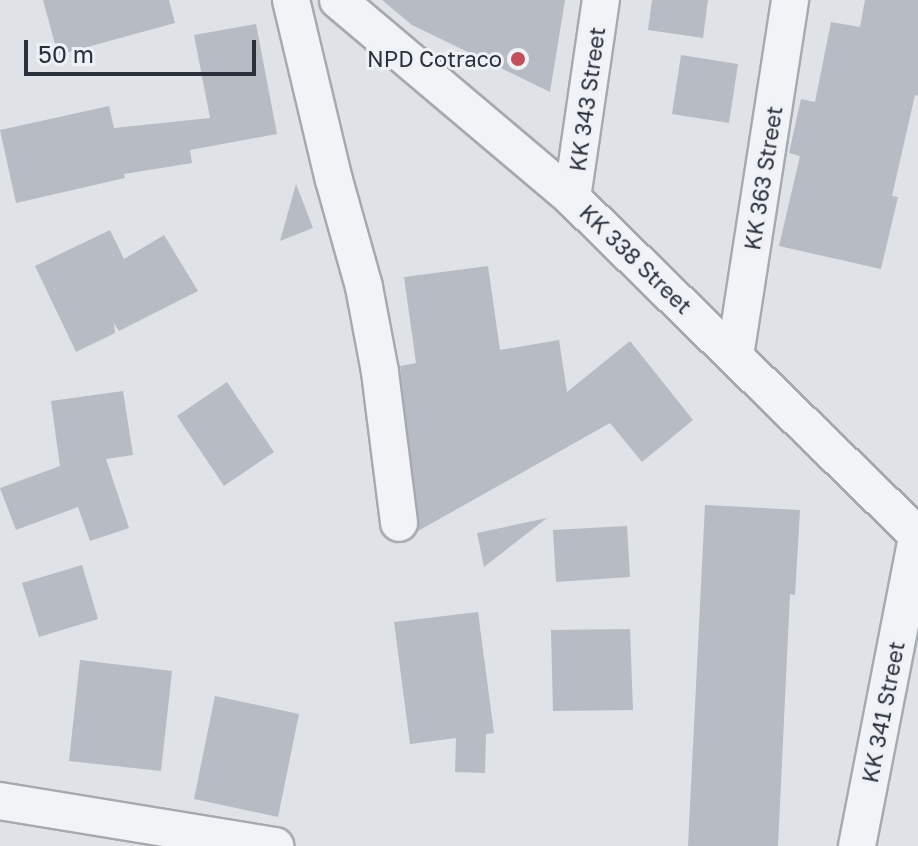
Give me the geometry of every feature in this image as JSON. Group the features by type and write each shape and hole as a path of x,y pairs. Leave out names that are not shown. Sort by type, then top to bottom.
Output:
{"street":[{"path":"291,0 334,180 364,287 380,372 399,523"},
{"name":"KK 338 Street","path":"338,0 572,198 918,533"},
{"name":"KK 343 Street","path":"572,198 601,0"},
{"name":"KK 363 Street","path":"735,356 790,0"},
{"name":"KK 341 Street","path":"857,846 918,533"},
{"path":"0,801 275,846"}],"building":[{"path":"43,0 169,0 175,23 58,55"},
{"name":"NPD Cotraco","path":"382,0 565,0 550,92 412,25"},
{"path":"652,0 708,0 703,38 648,30"},
{"path":"865,0 918,0 918,96 915,95 892,196 898,197 881,269 779,246 800,156 789,153 801,99 815,102 831,22 860,27"},
{"path":"256,24 277,134 190,150 192,163 124,174 125,178 16,203 0,130 109,106 114,128 210,118 194,35"},
{"path":"681,55 738,64 729,123 672,114"},
{"path":"296,184 313,228 280,241"},
{"path":"110,230 124,259 164,235 198,291 119,331 114,323 115,333 76,352 35,266"},
{"path":"488,266 500,350 559,340 567,392 630,341 693,420 642,462 610,423 418,531 400,366 416,363 404,277"},
{"path":"227,382 274,452 224,486 177,416"},
{"path":"123,391 133,455 106,459 129,528 90,541 78,507 16,530 0,488 60,466 51,401"},
{"path":"705,505 800,510 795,595 790,594 778,846 688,846"},
{"path":"547,518 484,567 477,533"},
{"path":"627,526 630,577 556,582 553,530"},
{"path":"82,565 98,619 39,637 22,583"},
{"path":"478,612 494,733 486,734 485,773 455,772 456,738 410,744 394,622"},
{"path":"630,629 633,710 553,711 551,630"},
{"path":"80,660 172,671 161,771 69,761"},
{"path":"215,696 299,714 278,817 194,799"}],"place":[{"name":"NPD Cotraco","path":"518,59"}]}
